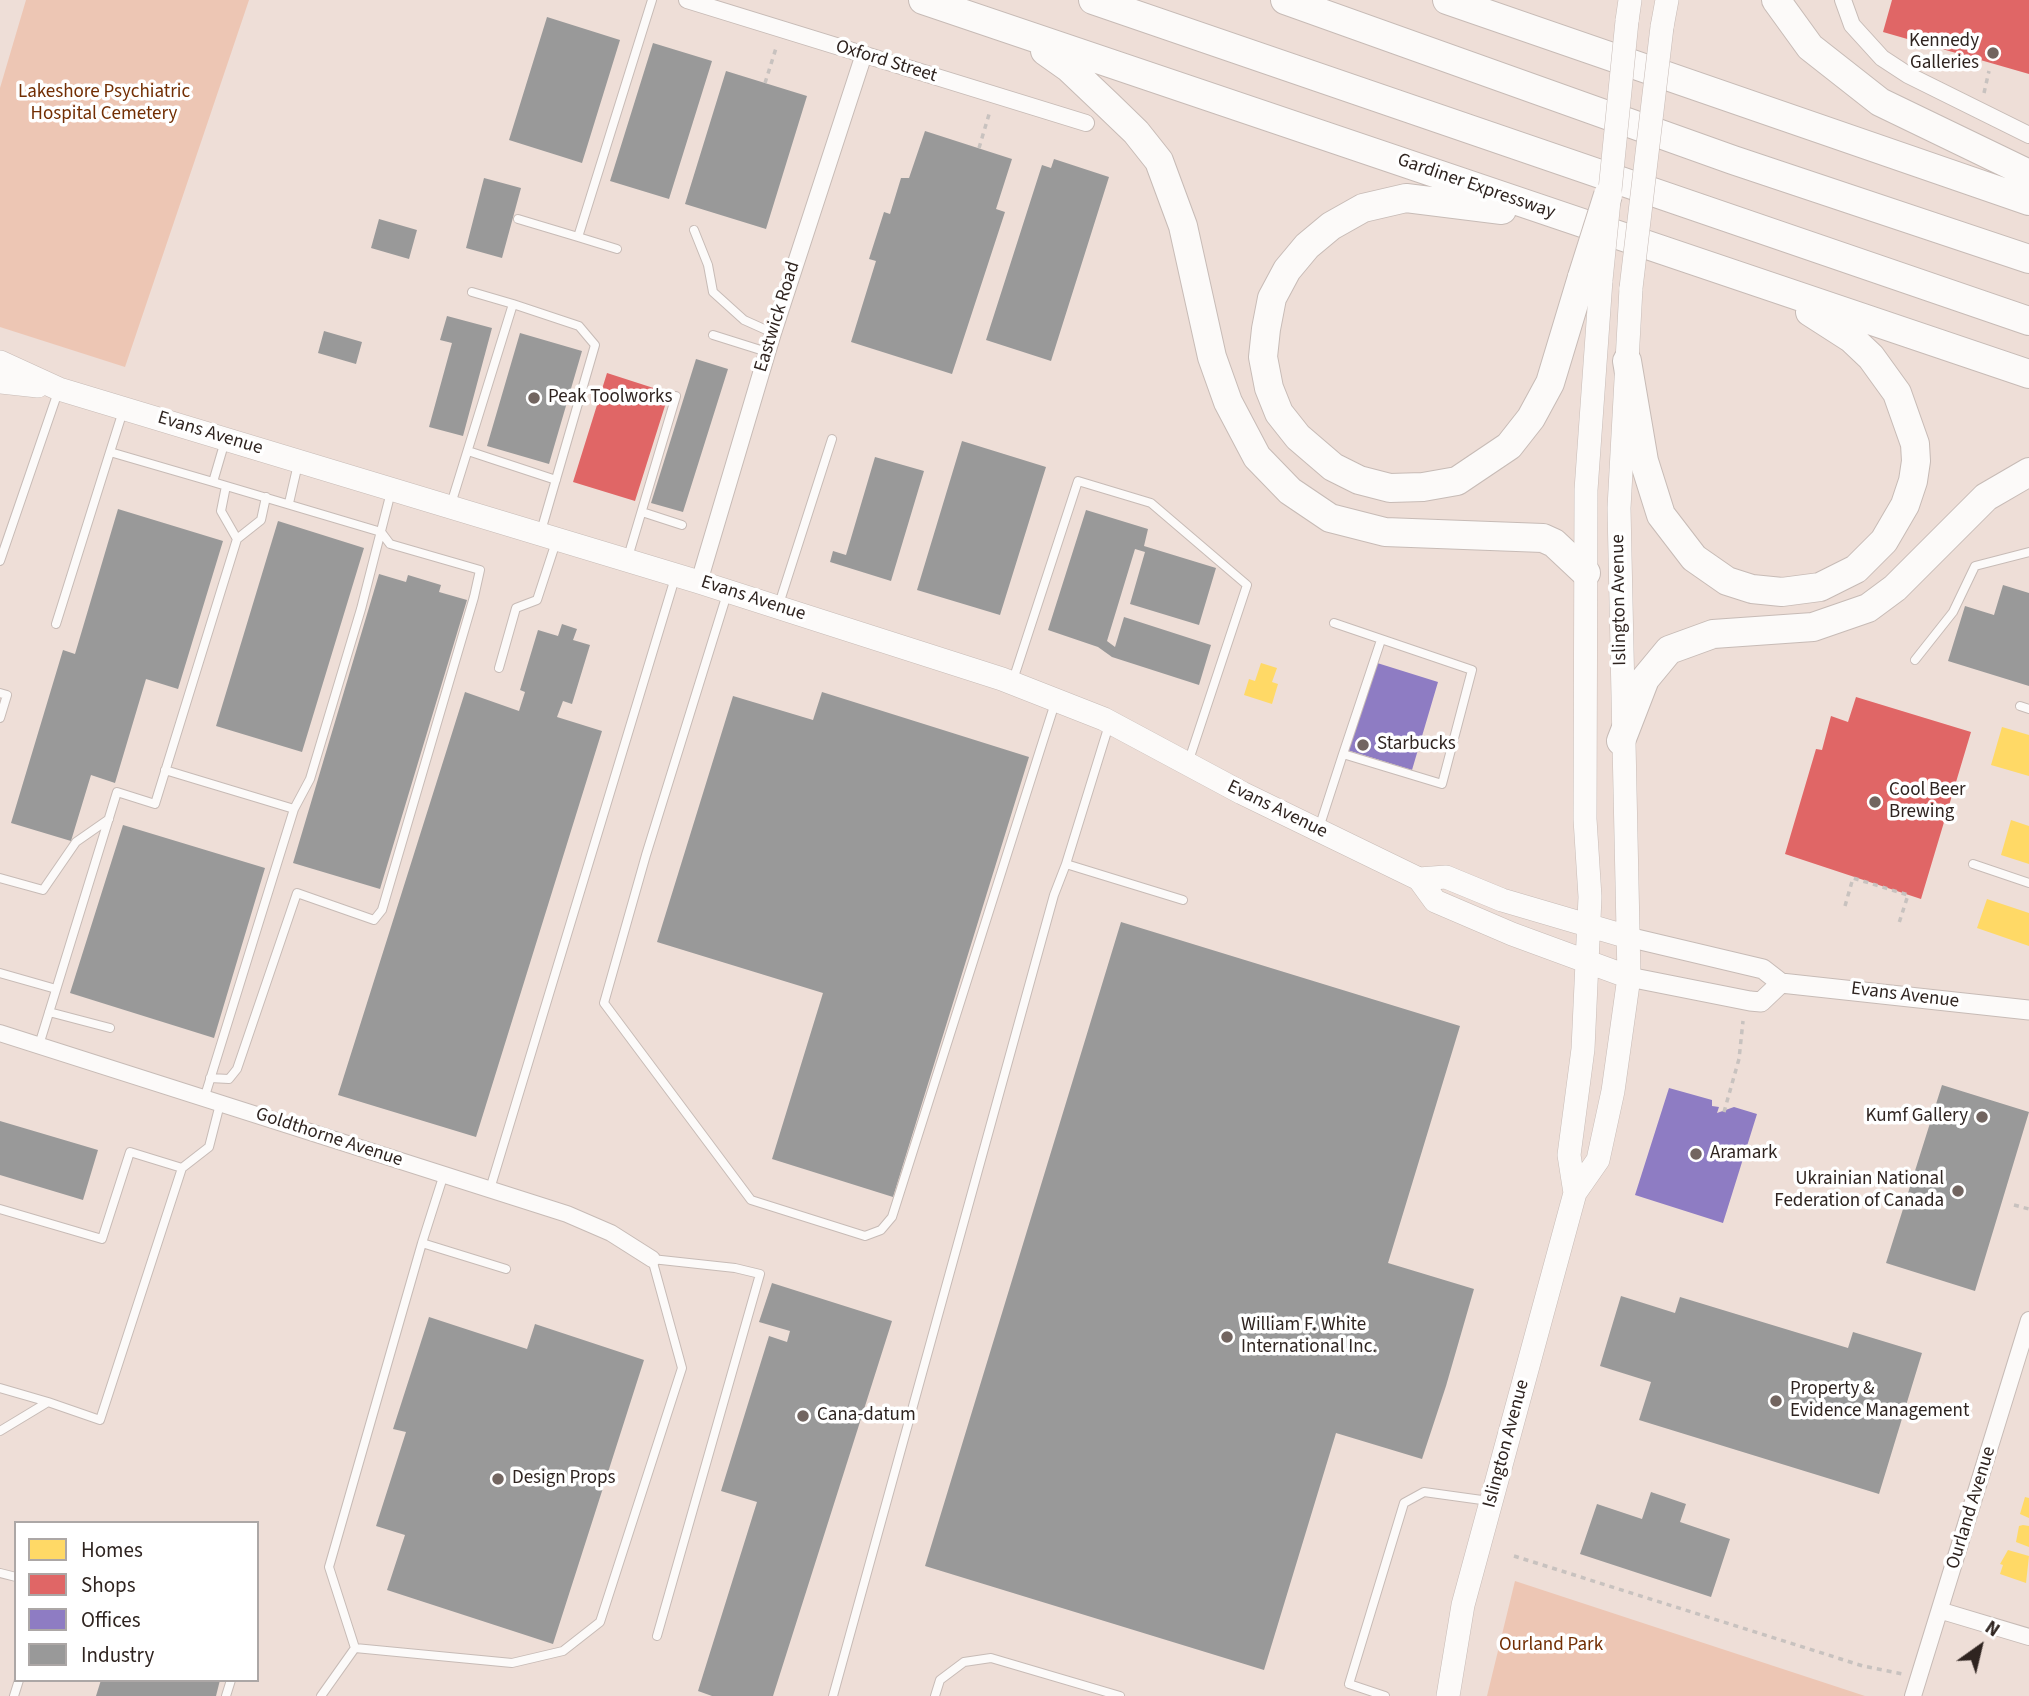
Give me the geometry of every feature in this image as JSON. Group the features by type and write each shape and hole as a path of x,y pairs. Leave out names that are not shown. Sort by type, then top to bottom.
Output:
{"highway":[{"name":"Gardiner Expressway","path":"923,0 2029,374"},
{"path":"1093,0 2029,321"},
{"path":"1285,0 1733,160 2029,259"},
{"path":"1447,0 2029,201"},
{"path":"1776,0 1810,47 1880,102 2029,174"},
{"path":"1020,33 1069,68 1136,132 1159,161 1183,226 1212,357 1228,402 1257,457 1290,491 1330,517 1385,532 1543,538 1554,543 1586,573"},
{"path":"1573,221 1406,198 1363,208 1331,226 1307,246 1287,270 1272,298 1264,348 1269,388 1279,413 1298,438 1333,467 1359,481 1390,488 1423,487 1457,481 1509,446 1531,418 1550,383 1592,278 1608,195"},
{"path":"1627,361 1643,461 1661,515 1694,558 1727,581 1752,589 1782,592 1820,587 1838,580 1871,556 1896,525 1913,481 1915,444 1897,393 1871,357 1852,339 1762,285"},
{"path":"1622,741 1645,679 1669,650 1713,634 1813,627 1868,608 1895,588 1986,497 2029,471"}],"main road":[{"name":"Islington Avenue","path":"1448,1696 1463,1605 1575,1193 1598,1160 1613,1091 1629,977 1619,508 1632,288 1667,0"},
{"path":"1608,195 1629,10"},
{"name":"Islington Avenue","path":"1575,1193 1569,1155 1583,1049 1591,897 1585,805 1587,490 1592,278"},
{"name":"Evans Avenue","path":"0,362 59,389 699,582 1012,682 1110,722 1318,831 1419,878 1446,877 1502,900 1628,937"},
{"name":"Evans Avenue","path":"0,382 59,389"},
{"name":"Evans Avenue","path":"1419,878 1435,901 1629,977"}],"street":[{"name":"Oxford Street","path":"687,0 1086,123"},
{"path":"1843,0 1845,12 1859,35 1882,58 1908,75 2028,131"},
{"name":"Eastwick Road","path":"699,582 767,352 864,54"},
{"name":"Evans Avenue","path":"1628,937 1763,970 1781,984 2029,1010"},
{"name":"Evans Avenue","path":"1629,977 1760,1002 1781,984"},
{"name":"Goldthorne Avenue","path":"0,1033 568,1214 611,1233 652,1259"},
{"name":"Ourland Avenue","path":"1913,1696 1942,1611 2029,1320"},
{"path":"1942,1611 2029,1637"}],"lane":[{"path":"578,237 652,0"},
{"path":"518,219 617,249"},
{"path":"694,230 708,265 713,292 744,320 773,333"},
{"path":"472,292 579,326 595,345 556,480 537,600 516,608 499,668"},
{"path":"450,507 513,304"},
{"path":"713,335 767,352"},
{"path":"0,561 59,389"},
{"path":"627,560 676,396"},
{"path":"57,624 124,408"},
{"path":"213,482 226,439"},
{"path":"778,607 832,439"},
{"path":"468,451 556,480"},
{"path":"110,452 382,532 390,544 480,570 382,910 374,920 297,893 236,1069 229,1079 210,1078"},
{"path":"289,503 299,461"},
{"path":"1012,682 1078,481 1151,503 1247,585 1188,764"},
{"path":"226,486 221,511 237,538"},
{"path":"0,1388 100,1420 181,1168 209,1147 212,1101 210,1078 293,808 310,779 382,532 391,489"},
{"path":"39,1045 117,792 155,804 237,538 261,520 267,497"},
{"path":"642,512 682,525"},
{"path":"1915,660 1953,612 1975,566 2029,552"},
{"path":"490,1189 676,575"},
{"path":"728,591 646,855 604,1003 751,1200 865,1236 881,1230 892,1217 1056,700"},
{"path":"1334,623 1472,670 1441,784 1343,754"},
{"path":"1318,831 1381,639"},
{"path":"0,693 7,695 0,718"},
{"path":"833,1696 1054,895 1110,722"},
{"path":"165,770 293,808"},
{"path":"0,878 43,890 76,842 109,819"},
{"path":"1066,864 1183,900"},
{"path":"1973,864 2029,883"},
{"path":"0,973 56,989"},
{"path":"49,1012 110,1028"},
{"path":"0,1209 102,1239 130,1152 181,1168"},
{"path":"355,1648 330,1567 444,1174"},
{"path":"422,1244 506,1269"},
{"path":"355,1648 512,1663 563,1651 600,1622 682,1368 652,1259 735,1268 760,1274 657,1636"},
{"path":"0,1430 48,1402"},
{"path":"1385,1696 1349,1684 1405,1503 1424,1492 1492,1501"},
{"path":"321,1696 355,1648"},
{"path":"935,1696 940,1680 964,1662 991,1658 1121,1696"}],"path":[{"path":"765,83 781,29"},
{"path":"979,148 994,95"},
{"path":"1845,906 1853,878 1908,895 1899,923"},
{"path":"1724,1112 1739,1059 1744,1021"},
{"path":"2014,1205 2029,1209"},
{"path":"1514,1556 1863,1666 1919,1677"}],"green space":[{"name":"Lakeshore Psychiatric Hospital Cemetery","path":"26,0 249,0 125,367 0,327 0,88"},
{"name":"Ourland Park","path":"1515,1581 1865,1696 1487,1696"}],"building: Homes":[{"path":"1261,663 1277,668 1272,682 1278,684 1272,704 1244,695 1249,679 1255,681"},
{"path":"2002,727 2029,735 2029,776 1991,765"},
{"path":"2011,820 2029,826 2029,864 2001,855"},
{"path":"1987,899 2029,913 2029,946 1977,928"},
{"path":"2025,1497 2029,1498 2029,1518 2020,1514"},
{"path":"2019,1526 2029,1526 2029,1547 2016,1542"},
{"path":"2008,1550 2029,1556 2026,1583 2000,1574 2003,1565 2000,1564"}],"building: Shops":[{"name":"Kennedy Galleries","path":"1892,0 2029,0 2029,74 1883,32"},
{"path":"607,373 669,393 635,501 573,482"},
{"name":"Cool Beer Brewing","path":"1856,697 1971,732 1921,899 1785,854 1816,749 1822,750 1831,716 1848,722"}],"building: Offices":[{"path":"1374,662 1438,682 1412,770 1347,750"},
{"name":"Aramark","path":"1669,1088 1712,1100 1712,1106 1719,1107 1717,1113 1734,1107 1757,1114 1723,1223 1635,1195"}],"building: Industry":[{"path":"547,17 620,40 582,163 509,140"},
{"path":"653,43 712,61 669,199 610,181"},
{"path":"726,71 807,96 766,229 685,204"},
{"path":"925,131 1012,159 996,209 1005,212 952,374 851,342 876,261 869,259 884,212 890,214 901,178 909,178"},
{"path":"1054,159 1109,177 1051,361 986,340 1042,165 1051,168"},
{"path":"484,178 521,188 502,258 466,248"},
{"path":"379,219 417,230 409,259 371,248"},
{"path":"447,316 492,328 463,436 429,427 452,343 440,340"},
{"path":"324,331 362,342 356,364 318,353"},
{"name":"Peak Toolworks","path":"520,333 582,351 549,464 487,446"},
{"path":"696,359 728,369 683,512 651,503"},
{"path":"962,441 1046,467 1000,615 917,590"},
{"path":"875,457 924,471 891,581 830,562 833,551 846,555"},
{"path":"118,509 223,541 178,689 146,679 115,783 91,775 71,841 11,823 63,650 75,654"},
{"path":"1086,510 1148,529 1144,546 1216,568 1199,625 1130,604 1145,552 1135,549 1107,641 1115,647 1124,617 1211,645 1199,685 1112,657 1098,647 1048,630"},
{"path":"278,521 364,548 302,752 216,726"},
{"path":"379,574 406,582 408,575 441,585 439,592 467,600 380,889 293,863"},
{"path":"2003,585 2029,593 2029,686 1948,661 1965,606 1994,615"},
{"path":"562,624 577,629 573,640 590,645 572,704 563,701 557,717 602,731 476,1137 338,1095 465,692 519,711 525,692 520,690 538,630 558,636"},
{"path":"822,692 1029,757 893,1197 772,1159 823,993 657,942 733,696 813,720"},
{"path":"123,825 265,868 214,1038 70,993"},
{"name":"William F. White International Inc.","path":"1121,922 1460,1026 1388,1263 1474,1289 1446,1386 1422,1459 1336,1433 1264,1670 925,1566"},
{"name":"Ukrainian National Federation of Canada","path":"1942,1085 2029,1112 1975,1291 1886,1263"},
{"path":"0,1121 98,1150 83,1200 0,1175"},
{"name":"Cana-datum","path":"772,1283 892,1321 773,1696 712,1696 698,1691 757,1502 721,1491 769,1336 787,1342 790,1331 759,1322"},
{"name":"Property & Evidence Management","path":"1621,1296 1675,1313 1680,1297 1848,1348 1853,1332 1922,1353 1879,1494 1639,1420 1651,1382 1600,1366"},
{"name":"Design Props","path":"429,1317 527,1349 535,1324 644,1360 553,1644 387,1590 405,1535 376,1526 406,1432 393,1429"},
{"path":"1651,1492 1686,1504 1680,1522 1730,1539 1711,1597 1580,1554 1597,1504 1642,1519"},
{"path":"100,1682 220,1682 216,1696 96,1696"}],"place":[{"name":"Kennedy Galleries","path":"1993,53"},
{"name":"Peak Toolworks","path":"534,398"},
{"name":"Starbucks","path":"1363,745"},
{"name":"Cool Beer Brewing","path":"1875,802"},
{"name":"Kumf Gallery","path":"1982,1117"},
{"name":"Aramark","path":"1696,1154"},
{"name":"Ukrainian National Federation of Canada","path":"1958,1191"},
{"name":"William F. White International Inc.","path":"1227,1337"},
{"name":"Property & Evidence Management","path":"1776,1401"},
{"name":"Cana-datum","path":"803,1416"},
{"name":"Design Props","path":"498,1479"}]}
